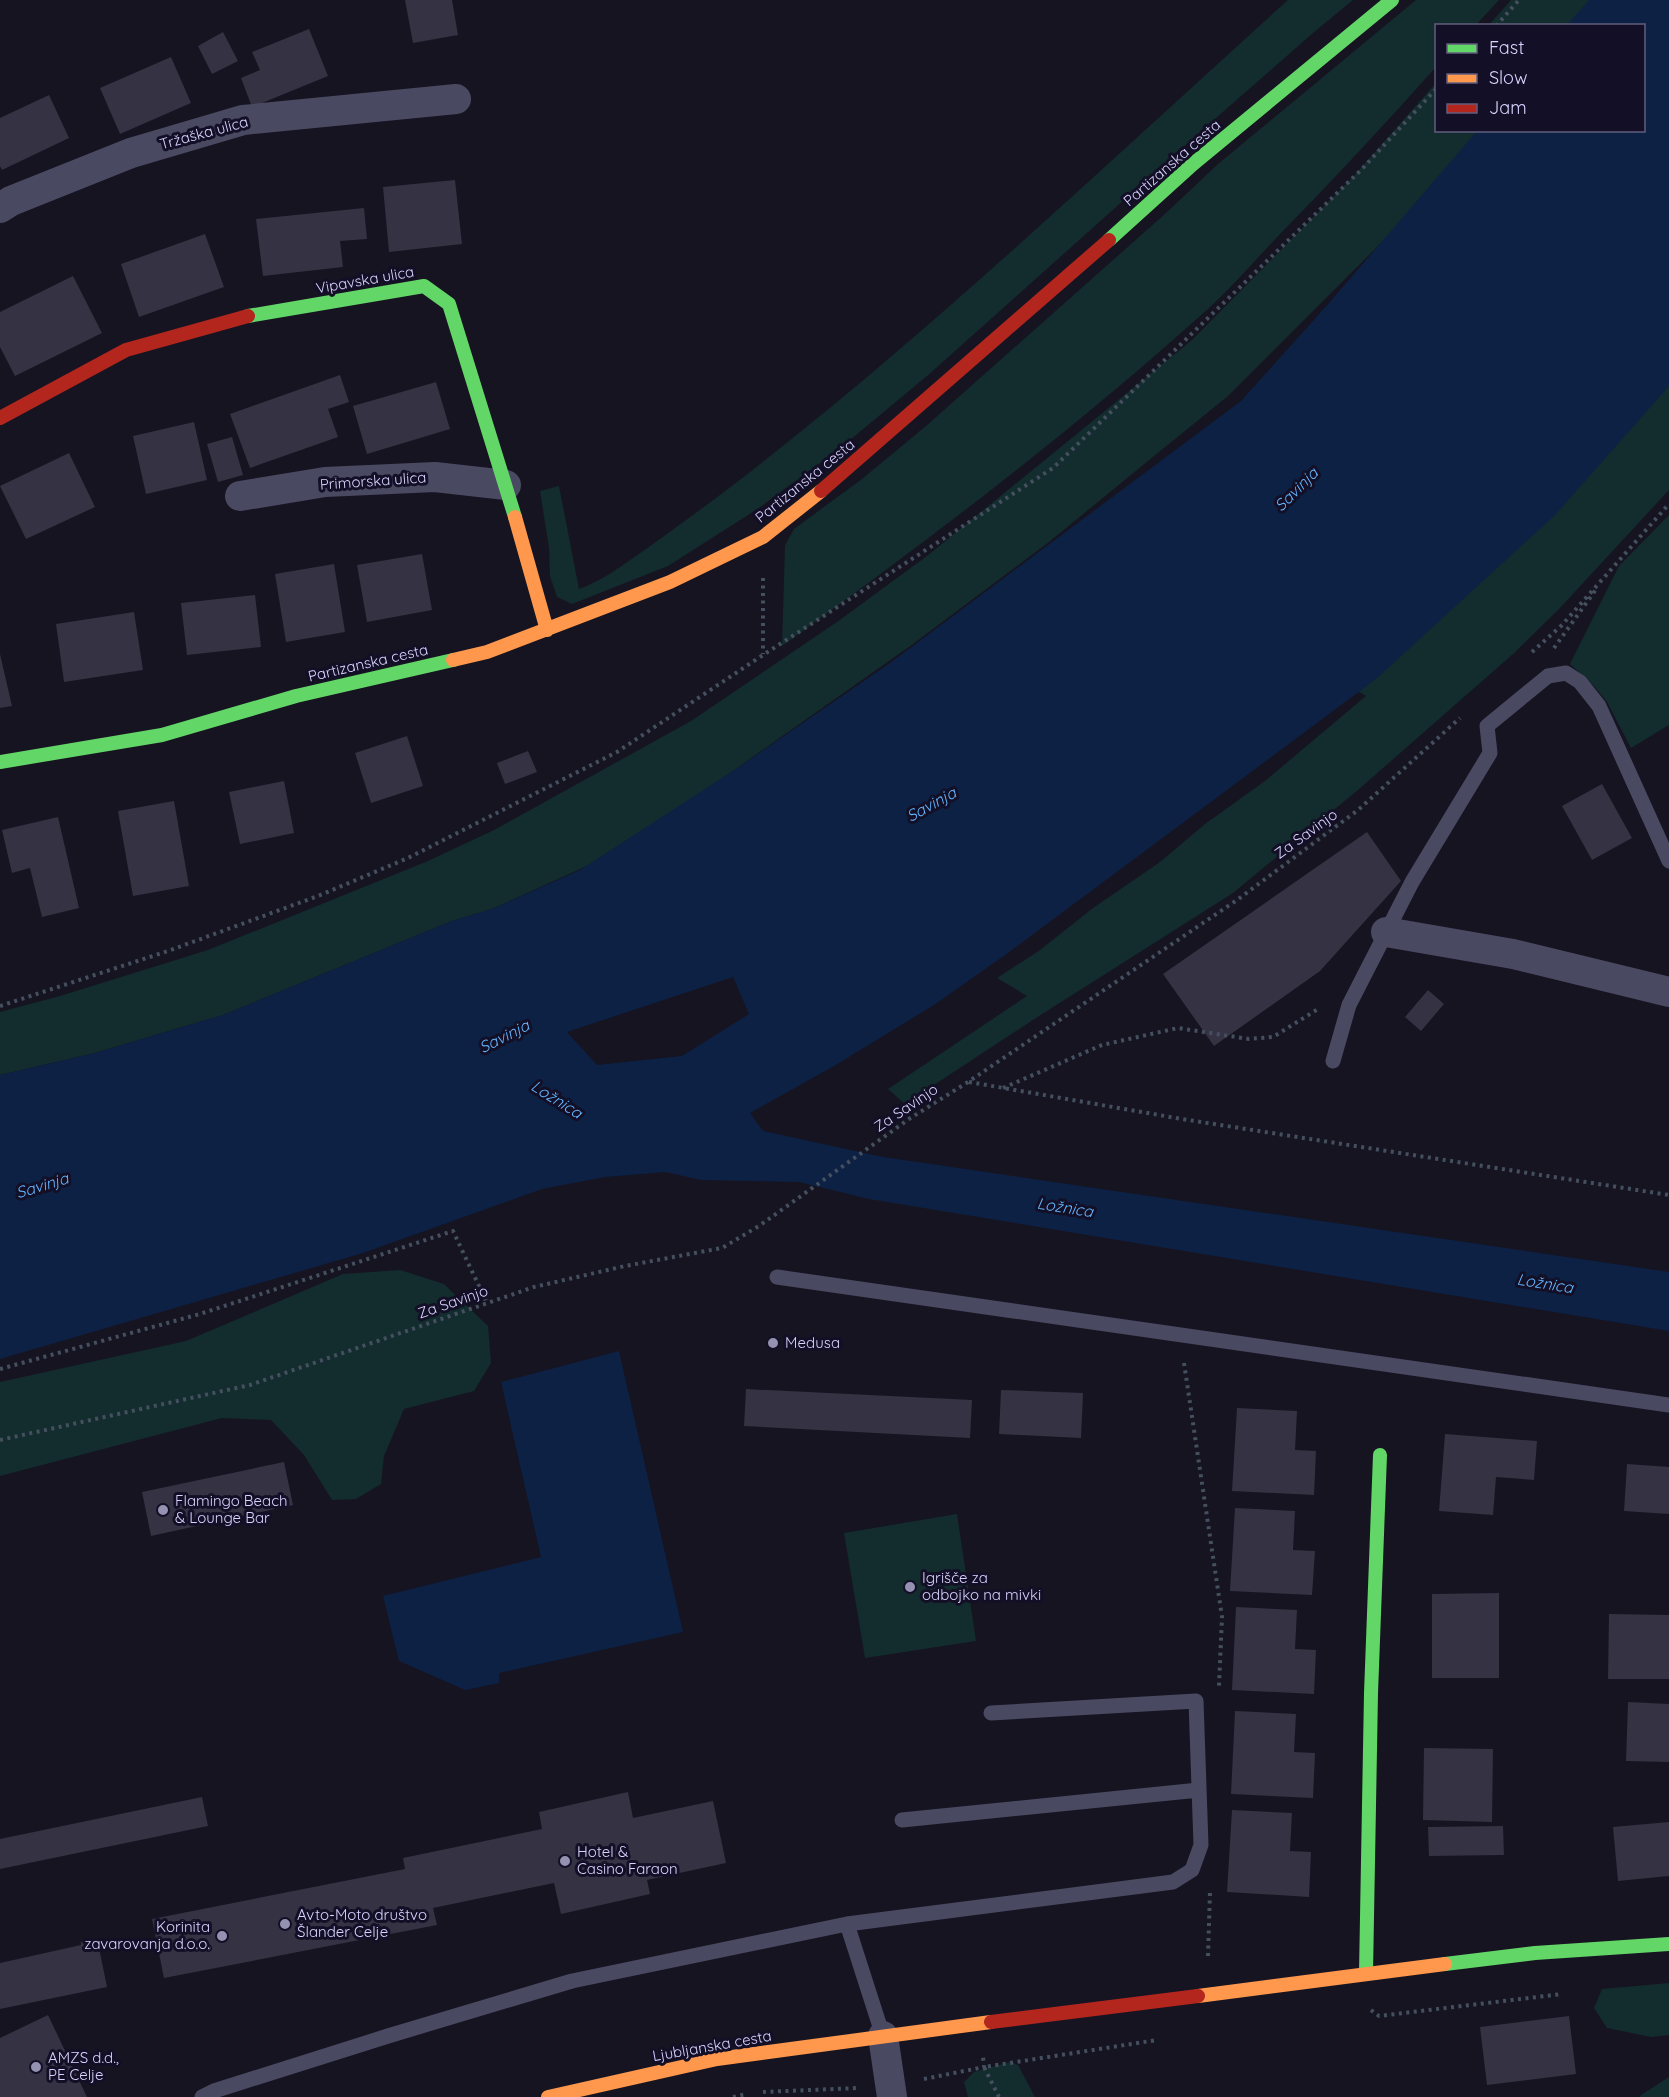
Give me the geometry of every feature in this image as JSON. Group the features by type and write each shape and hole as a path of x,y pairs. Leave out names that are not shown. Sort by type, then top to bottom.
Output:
{"street":[{"name":"Partizanska cesta","path":"0,762 162,735 296,696 487,652 670,582 763,537 846,471 1045,297 1192,164 1392,0"},
{"name":"Tržaška ulica","path":"0,208 11,201 130,153 243,120 456,99"},
{"name":"Vipavska ulica","path":"0,418 126,350 239,318 424,286 449,304 506,485 547,630"},
{"name":"Primorska ulica","path":"240,496 325,483 435,477 506,485"},
{"path":"1386,932 1513,954 1669,992"},
{"path":"1366,1974 1371,1693 1380,1455"},
{"name":"Ljubljanska cesta","path":"548,2097 717,2059 883,2036 1535,1953 1669,1944"},
{"path":"883,2036 892,2097"}],"lane":[{"path":"1332,1061 1349,1005 1386,932 1412,882 1490,753 1487,726 1548,676 1566,673 1580,682 1599,706 1669,861"},
{"path":"777,1277 1669,1405"},
{"path":"211,2095 572,1981 847,1924 1173,1882 1192,1870 1201,1845 1196,1701 991,1713"},
{"path":"902,1820 1199,1790"},
{"path":"847,1924 883,2036"}],"path":[{"path":"1498,24 1519,0"},
{"path":"0,1006 168,951 318,896 408,858 617,752 1053,468 1362,169 1435,91"},
{"path":"1527,657 1562,625 1669,504"},
{"path":"763,537 764,655"},
{"path":"1549,656 1610,571"},
{"name":"Za Savinjo","path":"0,1440 250,1385 534,1287 625,1266 722,1248 759,1226 909,1119 968,1082 1237,900 1358,810 1465,714"},
{"path":"1004,1088 1102,1045 1178,1028 1249,1039 1273,1037 1315,1012 1323,1003"},
{"path":"968,1082 1182,1119 1669,1195"},
{"path":"0,1369 200,1314 453,1231 487,1303"},
{"path":"1180,1336 1222,1617 1219,1687"},
{"path":"1208,1956 1210,1886"},
{"path":"1368,2007 1379,2016 1562,1994"},
{"path":"984,2067 999,2097"}],"green space":[{"path":"1288,0 1353,0 1200,132 927,376 838,450 756,510 668,566 572,604 557,597 550,576 549,548 540,491 559,486 579,589 614,571 754,469 836,403 1032,233"},
{"path":"1416,0 1499,0 1477,24 1435,24 1435,68 1340,172 1209,308 1106,397 1000,483 892,566 782,646 785,545 794,529 862,479 926,426 1218,164"},
{"path":"1511,0 1598,0 1577,24 1490,24"},
{"path":"1435,84 1435,132 1482,132 1401,223 1228,396 1049,542 913,644 723,778 589,865 492,909 452,921 223,1015 95,1053 0,1075 0,1012 60,996 208,950 428,861 494,830 691,721 837,622 927,556 1192,340 1352,178"},
{"path":"1669,379 1669,490 1559,609 1513,654 1358,790 1233,893 905,1104 888,1089 1027,996 997,978 1040,950 1093,908 1160,862 1205,824 1265,781 1366,696 1354,689"},
{"path":"1669,515 1669,725 1631,748 1607,702 1594,686 1570,664 1619,566"},
{"path":"400,1270 444,1284 488,1326 491,1363 474,1391 404,1409 384,1456 381,1484 356,1499 332,1500 304,1455 271,1420 222,1418 0,1476 0,1382 186,1341 343,1274"},
{"name":"Igrišče za odbojko na mivki","path":"957,1514 976,1641 865,1658 844,1533"},
{"path":"1669,1983 1669,2035 1651,2037 1607,2028 1594,2008 1602,1989"},
{"path":"1010,2062 1018,2065 1035,2097 968,2097 964,2082 974,2072"},
{"path":"1669,2077 1669,2097 1640,2097 1641,2095"}],"water":[{"path":"1589,0 1669,0 1669,386 1555,515 1376,679 1008,953 934,1005 834,1066 750,1113 763,1131 883,1157 1669,1272 1669,1331 869,1199 799,1182 701,1180 665,1172 605,1177 542,1189 363,1253 0,1359 0,1075 95,1053 223,1015 452,921 492,909 580,870 736,769 890,663 1241,401 1476,132 1645,132 1645,24 1568,24","holes":["733,977 749,1014 682,1056 597,1065 567,1032"]},
{"path":"619,1351 683,1632 499,1673 499,1683 465,1690 399,1661 383,1596 541,1557 501,1382"}],"building":[{"path":"405,0 452,0 458,35 413,43"},
{"path":"309,29 328,76 252,107 241,78 260,70 252,52"},
{"path":"223,32 238,61 212,74 198,46"},
{"path":"171,57 191,103 120,134 100,88"},
{"path":"49,95 69,138 2,170 0,166 0,118"},
{"path":"455,180 462,244 389,252 383,187"},
{"path":"364,208 367,239 340,241 343,267 263,276 256,219"},
{"path":"205,234 224,287 139,317 121,264"},
{"path":"73,276 102,333 15,376 0,347 0,312"},
{"path":"340,375 349,402 328,409 338,437 250,468 230,414"},
{"path":"436,382 450,429 367,454 353,406"},
{"path":"194,422 207,480 146,494 133,436"},
{"path":"232,437 243,475 218,482 207,444"},
{"path":"69,453 95,507 26,539 0,486"},
{"path":"422,554 432,610 367,622 357,565"},
{"path":"334,564 345,632 286,642 275,574"},
{"path":"255,595 261,647 187,655 181,603"},
{"path":"134,612 143,670 64,682 56,624"},
{"path":"0,654 12,706 0,708"},
{"path":"407,736 423,786 371,803 355,753"},
{"path":"528,751 537,772 505,784 497,763"},
{"path":"284,781 294,833 240,844 229,792"},
{"path":"1602,784 1632,838 1592,860 1562,806"},
{"path":"174,801 189,886 133,896 118,811"},
{"path":"58,817 79,908 42,917 30,868 12,873 2,830"},
{"path":"1367,832 1401,881 1320,971 1214,1046 1163,974"},
{"path":"1428,990 1444,1004 1421,1031 1405,1017"},
{"path":"746,1389 972,1400 970,1438 744,1426"},
{"path":"1001,1390 1083,1393 1081,1438 999,1434"},
{"path":"1237,1408 1297,1411 1295,1450 1316,1451 1314,1495 1232,1491"},
{"path":"1445,1434 1537,1441 1534,1480 1496,1477 1493,1515 1439,1511"},
{"path":"284,1462 293,1505 151,1536 142,1492"},
{"path":"1627,1464 1669,1467 1669,1514 1624,1511"},
{"path":"1235,1508 1295,1511 1293,1550 1315,1551 1312,1595 1230,1591"},
{"path":"1499,1593 1499,1678 1432,1678 1432,1594"},
{"path":"1236,1607 1297,1610 1295,1649 1316,1650 1314,1694 1232,1690"},
{"path":"1609,1614 1669,1615 1669,1679 1608,1679"},
{"path":"1628,1702 1669,1704 1669,1762 1626,1761"},
{"path":"1235,1711 1296,1714 1294,1752 1315,1753 1313,1798 1231,1794"},
{"path":"1424,1748 1493,1749 1492,1822 1423,1820"},
{"path":"628,1792 633,1818 713,1801 726,1863 647,1880 650,1894 561,1914 554,1883 433,1908 437,1925 164,1978 152,1919 405,1869 403,1858 542,1829 539,1812"},
{"path":"202,1797 208,1826 0,1869 0,1839"},
{"path":"1232,1810 1292,1813 1290,1851 1311,1852 1309,1897 1227,1892"},
{"path":"1669,1822 1669,1876 1618,1881 1613,1827"},
{"path":"1503,1826 1504,1855 1429,1856 1428,1827"},
{"path":"97,1938 107,1987 0,2009 0,1963 81,1945 81,1942"},
{"name":"AMZS d.d., PE Celje","path":"48,2015 87,2097 0,2097 0,2038"},
{"path":"1569,2016 1576,2074 1487,2085 1480,2027"}],"traffic: fast":[{"path":"1109,240 1193,164 1392,0"},
{"path":"248,316 424,286 449,304 515,517"},
{"path":"0,762 162,735 296,696 453,660"},
{"path":"1366,1973 1371,1693 1380,1455"},
{"path":"1445,1964 1535,1953 1669,1944"}],"traffic: slow":[{"path":"453,660 487,652 670,582 763,537 821,491"},
{"path":"515,517 547,630"},
{"path":"1198,1996 1445,1964"},
{"path":"548,2097 717,2059 991,2022"}],"traffic: jam":[{"path":"821,491 1109,240"},
{"path":"0,418 126,350 248,316"},
{"path":"991,2022 1198,1996"}],"place":[{"name":"Medusa","path":"773,1343"},
{"name":"Flamingo Beach & Lounge Bar","path":"163,1510"},
{"name":"Igrišče za odbojko na mivki","path":"910,1587"},
{"name":"Hotel & Casino Faraon","path":"565,1861"},
{"name":"Avto-Moto društvo Šlander Celje","path":"285,1924"},
{"name":"Korinita zavarovanja d.o.o.","path":"222,1936"},
{"name":"AMZS d.d., PE Celje","path":"36,2067"}],"water label":[{"name":"Savinja","path":"1296,489"},
{"name":"Savinja","path":"931,804"},
{"name":"Savinja","path":"504,1036"},
{"name":"Ložnica","path":"557,1099"},
{"name":"Savinja","path":"42,1185"},
{"name":"Ložnica","path":"1065,1207"},
{"name":"Ložnica","path":"1545,1283"}]}
